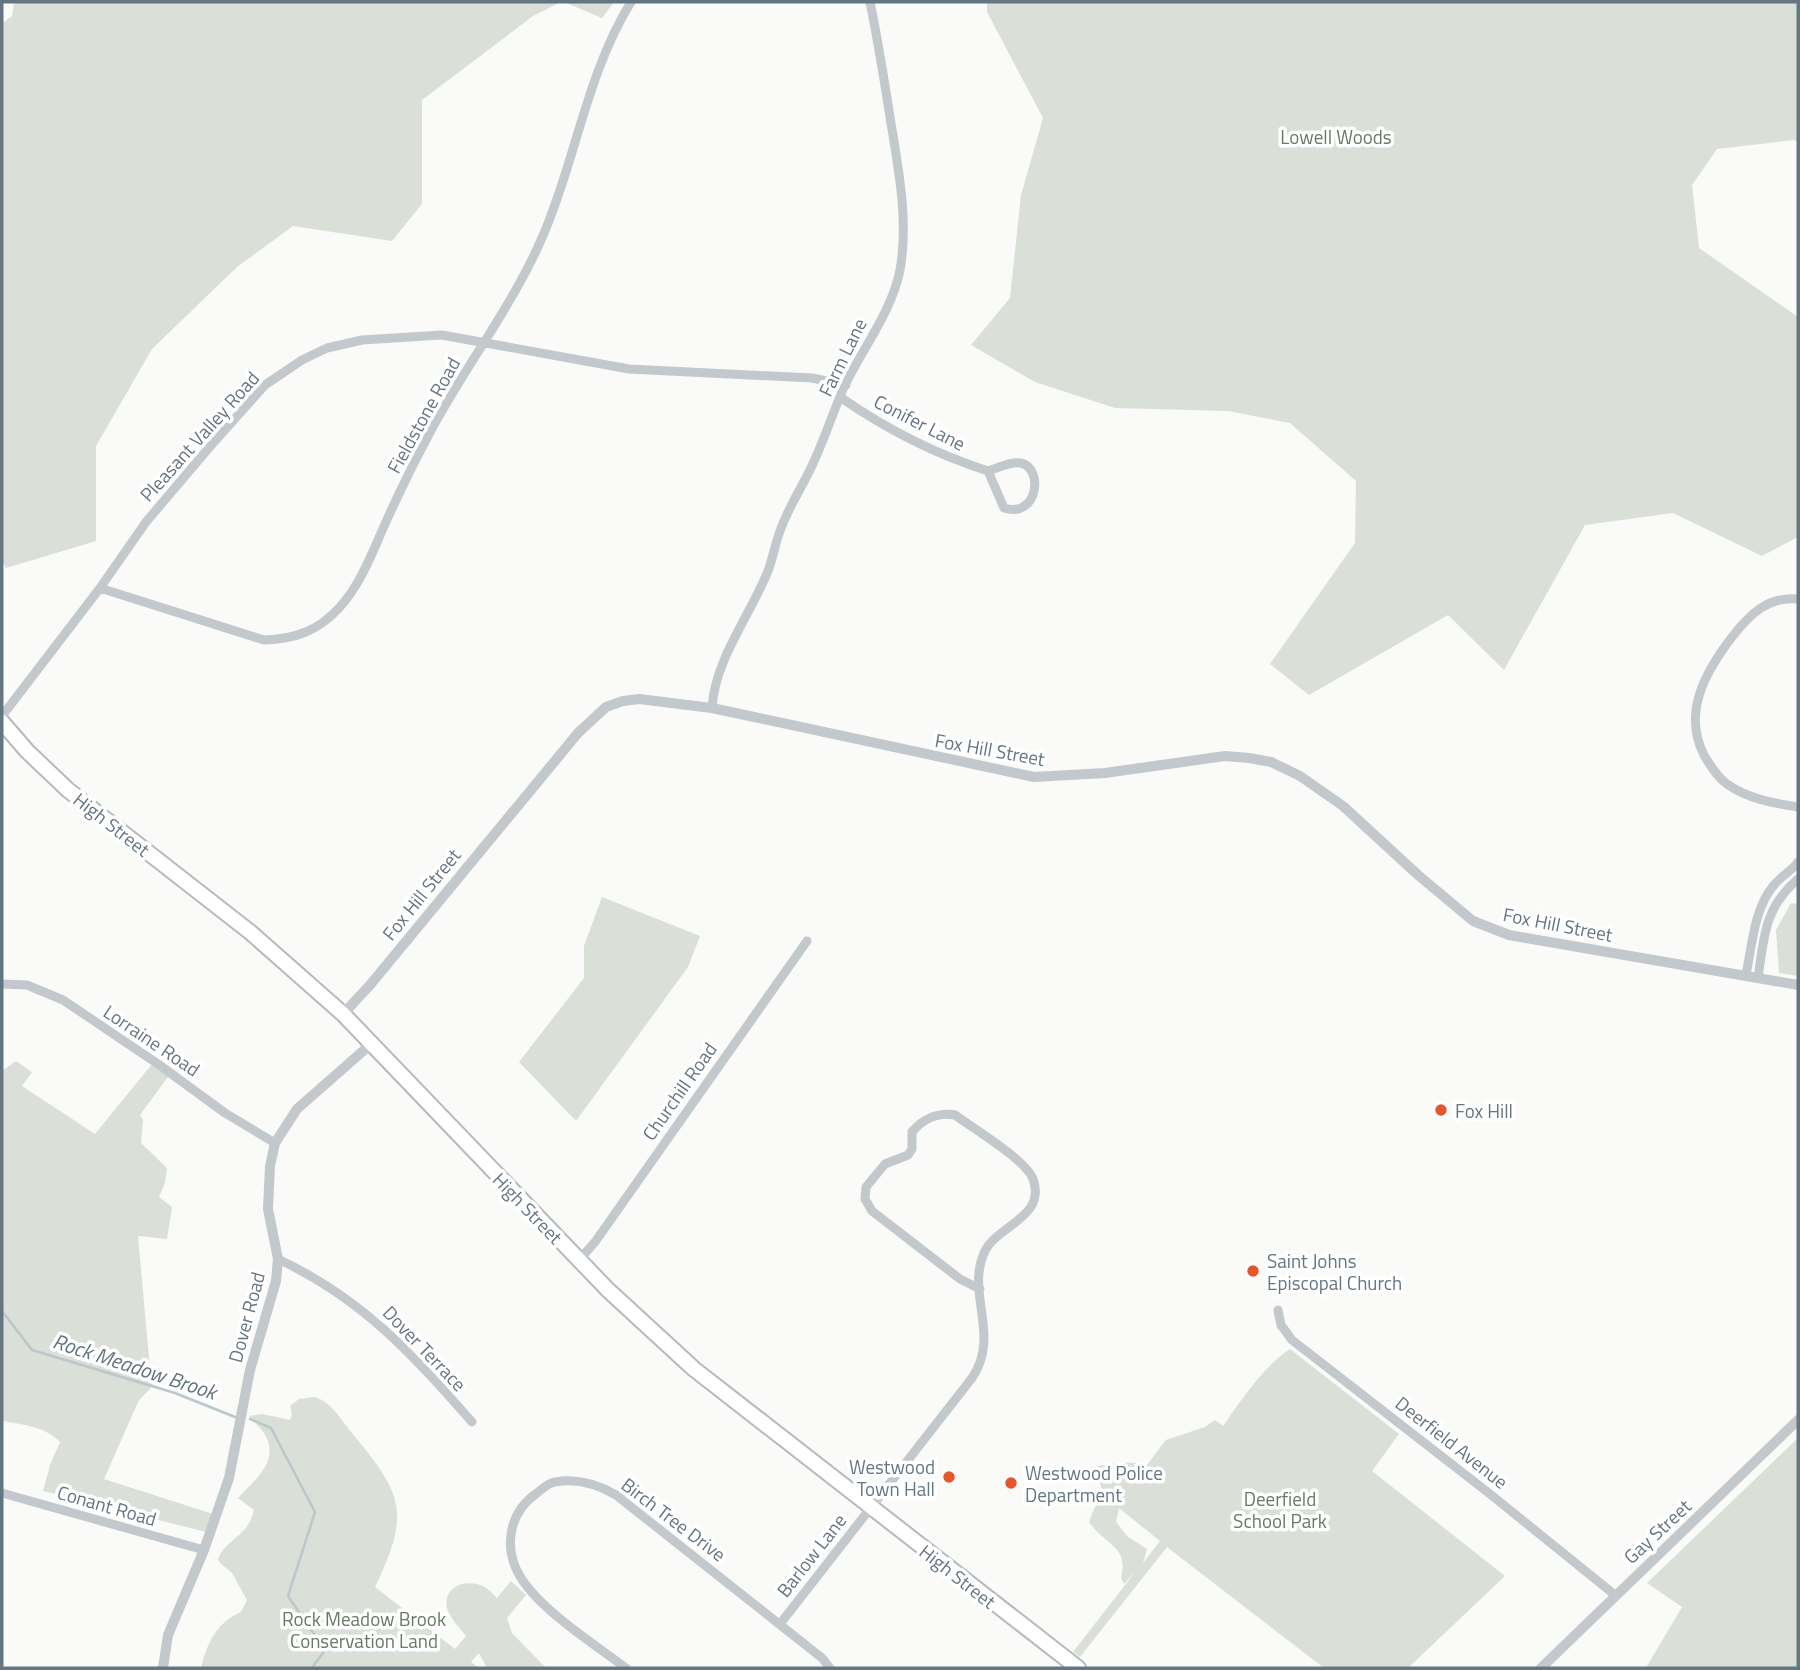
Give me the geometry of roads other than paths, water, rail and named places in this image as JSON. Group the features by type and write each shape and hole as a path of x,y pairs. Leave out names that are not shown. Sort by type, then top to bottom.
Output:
{"main road":[{"name":"High Street","path":"2,722 27,751 68,790 242,925 343,1014 608,1290 694,1369 1078,1668"}],"street":[{"name":"Fieldstone Road","path":"100,588 264,640 303,635 320,625 339,608 363,573 427,437 514,295 553,211 600,60 631,2"},
{"name":"Farm Lane","path":"712,708 713,690 719,672 761,589 780,531 814,461 840,397 887,306 899,274 903,250 903,220 896,156 870,2"},
{"name":"Pleasant Valley Road","path":"2,716 100,588 146,522 265,385 302,360 327,348 362,340 442,335 629,369 812,378 846,385"},
{"name":"Conifer Lane","path":"840,397 874,421 957,461 988,471"},
{"path":"1017,463 1025,464 1033,471 1035,481 1027,505 1021,510 1004,508 988,471 1017,463"},
{"path":"1798,599 1779,599 1765,604 1737,631 1701,686 1695,726 1699,744 1709,764 1724,783 1741,793 1798,807"},
{"name":"Fox Hill Street","path":"343,1014 370,985 578,733 606,707 639,699 712,708 1034,777 1105,773 1224,756 1271,762 1300,776 1343,806 1459,911 1484,927 1525,939 1798,985"},
{"path":"1746,975 1756,923 1766,895 1798,862"},
{"path":"1759,978 1768,918 1780,896 1798,879"},
{"name":"Churchill Road","path":"579,1260 807,941"},
{"name":"Lorraine Road","path":"2,984 27,985 63,1000 225,1113 275,1143"},
{"name":"Dover Road","path":"163,1668 168,1635 204,1550 229,1478 250,1370 276,1282 278,1259 268,1209 270,1166 275,1143 297,1109 371,1044"},
{"name":"Barlow Lane","path":"780,1624 978,1370 985,1341 980,1264 984,1253 998,1234 1031,1209 1034,1182 1029,1171 1018,1160 955,1115 944,1113 919,1124 912,1132 912,1149 908,1155 885,1164 875,1173 866,1187 866,1199 872,1211 960,1279 980,1289"},
{"name":"Dover Terrace","path":"278,1259 311,1275 358,1306 388,1331 415,1357 472,1422"},
{"name":"Deerfield Avenue","path":"1278,1310 1286,1335 1615,1595"},
{"name":"Gay Street","path":"1541,1668 1798,1420"},
{"name":"Birch Tree Drive","path":"626,1668 536,1598 512,1559 509,1540 515,1515 532,1496 552,1482 589,1483 616,1495 780,1624 822,1658 830,1668"},
{"name":"Conant Road","path":"2,1493 204,1550"}],"waterway":[{"name":"Rock Meadow Brook","path":"2,1311 32,1350 175,1393 235,1417"},
{"name":"Rock Meadow Brook","path":"250,1419 271,1428 315,1512 288,1596 325,1650 312,1668"}],"place":[{"name":"Fox Hill","path":"1441,1110"},
{"name":"Saint Johns Episcopal Church","path":"1253,1271"},
{"name":"Westwood Town Hall","path":"949,1477"},
{"name":"Westwood Police Department","path":"1011,1483"}],"park label":[{"name":"Lowell Woods","path":"1336,136"},
{"name":"Deerfield School Park","path":"1280,1509"},
{"name":"Rock Meadow Brook Conservation Land","path":"364,1629"}]}
